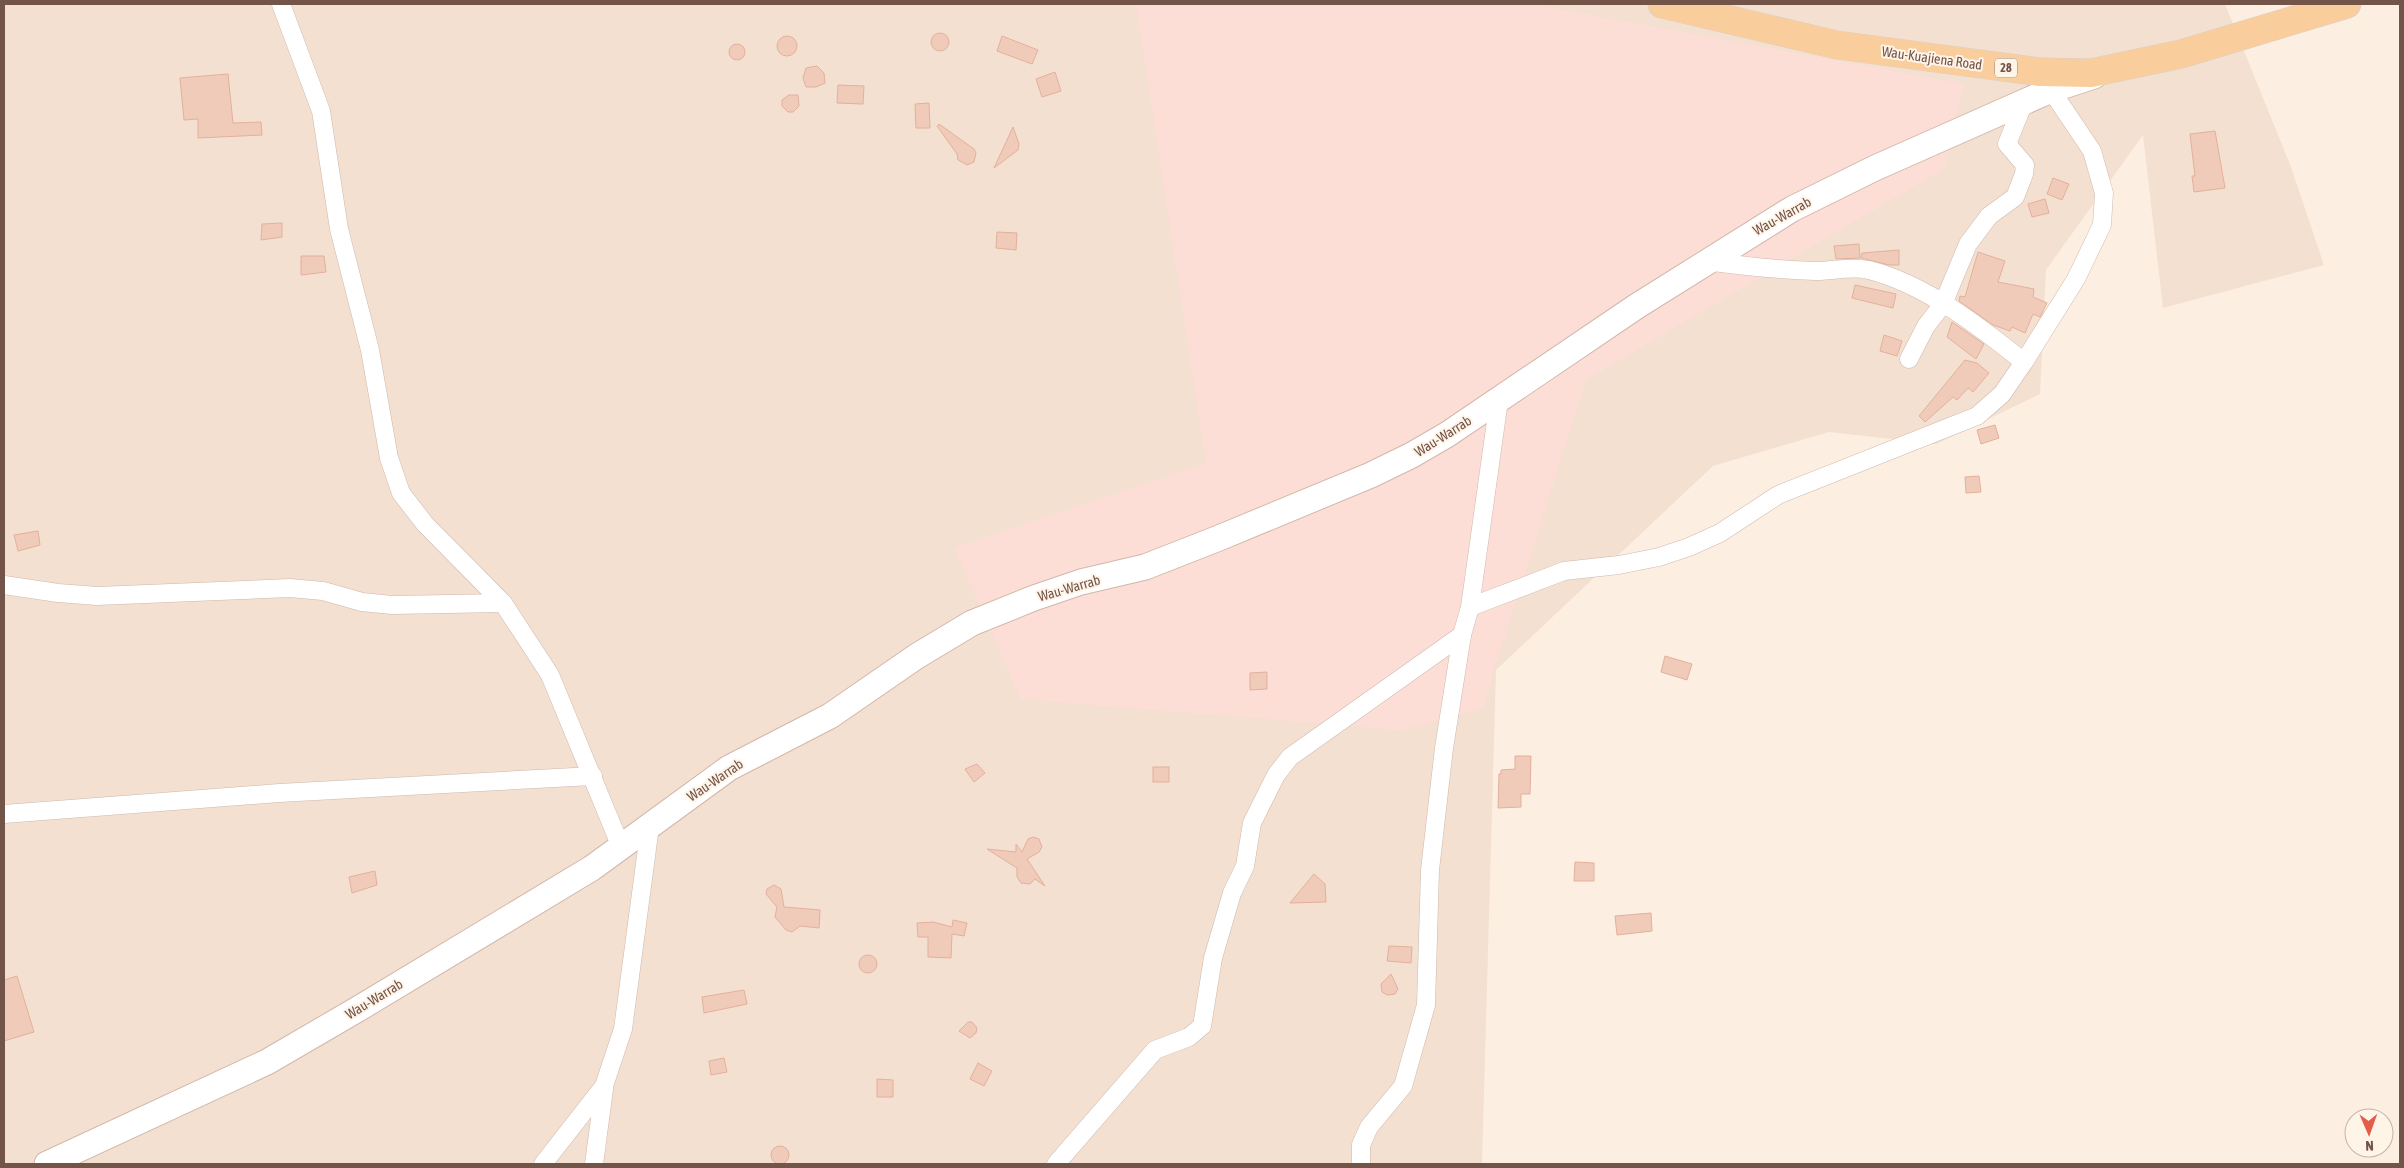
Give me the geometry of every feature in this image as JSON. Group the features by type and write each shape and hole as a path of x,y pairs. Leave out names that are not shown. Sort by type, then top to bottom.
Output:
{"main road":[{"name":"Wau-Kuajiena Road","path":"1662,4 1837,46 2040,72 2091,73 2181,54 2347,4"},
{"name":"Wau-Warrab","path":"47,1164 76,1158 267,1062 448,953 546,898 621,847 730,768 830,716 917,656 972,623 1044,594 1145,566 1371,475 1448,434 1706,261 1792,209 1875,168 2051,90 2118,68"}],"street":[{"path":"281,4 321,111 339,229 370,350 389,458 401,493 425,524 503,603 550,675 621,847"},
{"path":"1470,607 1564,571 1620,565 1659,557 1720,533 1778,495 1977,416 2002,394 2076,279 2102,225 2104,193 2092,152 2051,90"},
{"path":"1909,359 1926,326 1943,304 1968,244 1989,216 2015,197 2024,174 2025,165 2007,144 2024,102"},
{"path":"1706,261 1781,269 1868,269 1911,286 1943,304 1984,330 2024,362"},
{"path":"1361,1164 1361,1145 1369,1127 1403,1086 1426,1005 1430,870 1444,748 1462,635 1470,607 1499,400"},
{"path":"4,585 58,594 97,596 290,588 323,591 362,602 392,605 503,603"},
{"path":"1056,1164 1155,1050 1189,1037 1202,1026 1212,958 1232,893 1245,866 1252,822 1276,775 1290,757 1462,635"},
{"path":"4,814 280,793 592,776"},
{"path":"594,1164 604,1086 623,1029 650,826"},
{"path":"543,1164 604,1086"}],"shaded area":[{"path":"4,4 2225,4 2291,167 2324,265 2163,308 2143,135 2046,270 2040,394 1936,444 1829,432 1713,466 1496,670 1482,1164 4,1164"},
{"path":"1136,4 1531,4 1964,84 1945,168 1586,380 1482,709 1401,730 1021,699 954,548 1206,463"}],"building":[{"path":"940,33 948,38 949,42 944,50 940,51 932,46 931,42 936,34"},
{"path":"783,36 791,36 797,42 797,50 791,56 783,56 777,50 777,42"},
{"path":"1002,36 1038,50 1032,64 997,51"},
{"path":"734,44 740,44 745,49 743,58 734,60 729,55 729,49"},
{"path":"817,66 824,73 825,83 816,87 806,87 803,78 806,68"},
{"path":"1055,72 1061,91 1042,97 1036,79"},
{"path":"228,74 233,123 261,122 262,135 198,138 198,119 184,120 180,78"},
{"path":"838,85 864,86 863,104 837,103"},
{"path":"789,95 798,95 799,106 793,112 788,112 782,106 782,100"},
{"path":"929,103 930,128 916,128 915,104"},
{"path":"939,124 974,149 976,153 974,162 967,165 958,160 957,154 937,126"},
{"path":"1013,127 1019,144 1018,150 994,168"},
{"path":"2215,131 2225,188 2194,192 2192,176 2195,176 2190,134"},
{"path":"2053,178 2069,184 2062,200 2047,194"},
{"path":"2045,199 2049,213 2032,217 2028,204"},
{"path":"282,223 282,237 261,240 262,224"},
{"path":"997,232 1017,233 1016,250 996,248"},
{"path":"1859,244 1860,258 1836,259 1834,246"},
{"path":"1899,250 1899,265 1889,265 1861,258 1862,253"},
{"path":"1978,252 2005,261 1998,282 2034,289 2033,297 2047,303 2040,317 2033,314 2025,333 2012,327 2010,331 1993,325 1959,301 1960,296 1965,297"},
{"path":"301,256 324,256 326,272 301,275"},
{"path":"1855,285 1896,294 1893,308 1852,298"},
{"path":"1952,322 1984,344 1976,359 1947,337"},
{"path":"1884,335 1902,341 1897,356 1880,351"},
{"path":"1965,360 1977,363 1989,373 1973,392 1968,388 1957,400 1953,397 1925,422 1919,416"},
{"path":"1995,425 1999,438 1981,444 1977,430"},
{"path":"1979,476 1981,492 1966,493 1965,477"},
{"path":"38,531 40,545 18,551 14,535"},
{"path":"1665,656 1692,664 1687,680 1661,672"},
{"path":"1267,672 1267,689 1250,690 1250,673"},
{"path":"1515,756 1531,756 1530,794 1521,794 1521,807 1498,808 1499,774 1501,774 1501,770 1515,769"},
{"path":"977,764 985,773 974,782 965,769"},
{"path":"1153,767 1169,767 1169,782 1153,782"},
{"path":"1033,837 1039,839 1042,847 1039,852 1027,859 1045,886 1035,879 1030,884 1021,883 1017,877 1017,868 987,849 1016,852 1016,844 1022,852 1028,839"},
{"path":"1575,862 1594,863 1594,881 1574,881"},
{"path":"375,871 377,885 352,893 349,877"},
{"path":"1314,874 1325,884 1326,902 1290,903"},
{"path":"774,885 781,889 784,907 820,910 819,928 800,926 792,932 786,930 775,917 777,907 766,894 767,889"},
{"path":"1651,913 1652,931 1617,935 1615,916"},
{"path":"953,920 967,923 964,936 952,934 951,958 928,957 928,937 918,937 917,923 933,922 952,927"},
{"path":"1389,946 1412,947 1411,963 1387,961"},
{"path":"868,955 874,958 877,964 874,970 868,973 862,970 859,964 862,958"},
{"path":"1391,974 1398,989 1395,994 1387,995 1382,992 1381,984"},
{"path":"17,976 34,1032 4,1041 4,980"},
{"path":"744,990 747,1004 704,1013 702,997"},
{"path":"968,1022 972,1022 977,1028 976,1033 970,1038 959,1031"},
{"path":"724,1058 727,1072 711,1075 709,1061"},
{"path":"978,1063 992,1071 984,1086 970,1079"},
{"path":"877,1079 893,1080 893,1097 877,1097"},
{"path":"780,1146 788,1151 789,1155 784,1163 780,1164 772,1159 771,1155 776,1147"}]}
